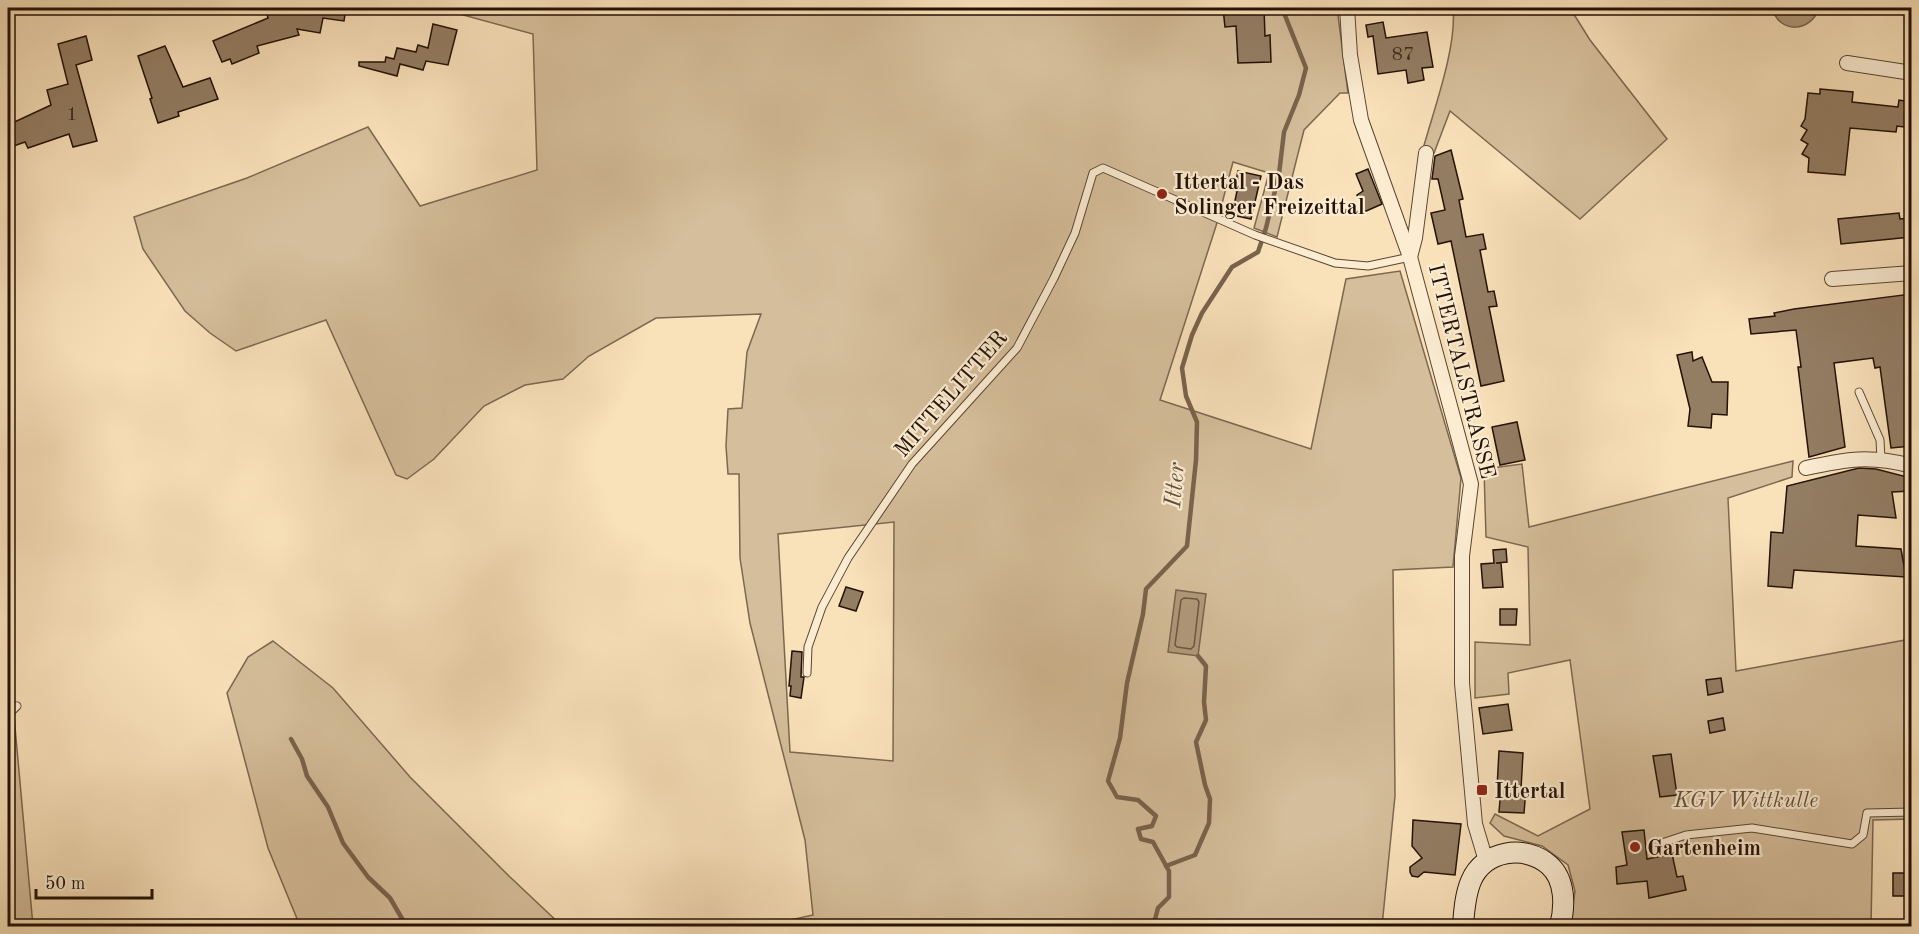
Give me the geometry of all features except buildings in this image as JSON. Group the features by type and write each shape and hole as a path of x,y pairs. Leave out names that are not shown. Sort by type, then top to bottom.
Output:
{"main road":[{"path":"1463,927 1467,892 1477,869 1494,856 1519,852 1531,855 1550,866 1558,878 1564,899 1560,927"}],"street":[{"name":"ITTERTALSTRASSE","path":"1347,8 1350,55 1361,120 1410,257 1471,484 1462,556 1462,683 1475,824 1486,861"},
{"path":"1847,63 1911,73"},
{"path":"1410,257 1415,238 1426,153"},
{"path":"1832,279 1911,273"},
{"path":"1806,468 1851,458 1881,459 1911,466"}],"lane":[{"name":"MITTELITTER","path":"807,673 808,647 822,607 849,558 912,464 1017,348 1075,233 1093,173 1096,170 1103,168 1255,235 1335,263 1368,266 1410,257"},
{"path":"1859,392 1880,440 1881,459"},
{"path":"8,715 17,706"},
{"path":"1662,843 1686,835 1752,828 1852,844 1863,835 1867,813 1911,812"}],"green space":[{"path":"453,8 1337,8 1348,93 1340,93 1304,130 1277,237 1254,228 1269,173 1233,162 1216,226 1160,400 1311,449 1346,279 1400,271 1461,478 1453,567 1393,570 1395,796 1382,926 763,926 813,915 805,840 750,623 740,558 739,474 728,474 726,446 728,409 742,408 747,352 761,314 656,318 589,356 563,379 525,385 484,406 434,459 407,479 396,475 326,320 236,351 210,333 185,311 143,249 134,217 247,178 368,127 420,206 537,170 533,34 452,12","holes":["894,522 893,761 790,752 778,534"]},
{"path":"1453,8 1570,8 1590,40 1667,139 1580,219 1450,111 1434,153 1423,149 1452,41"},
{"name":"KGV Wittkulle","path":"1793,461 1792,477 1728,498 1736,671 1911,639 1911,819 1873,820 1871,926 1570,926 1575,891 1568,865 1542,846 1504,836 1490,823 1495,814 1538,836 1590,809 1570,660 1508,673 1509,694 1475,698 1475,642 1530,645 1528,547 1486,537 1484,469 1522,464 1529,527"},
{"path":"273,641 333,688 410,777 562,926 300,926 268,848 227,693 248,657"},
{"path":"14,716 33,926 8,926 8,723"}],"water":[{"path":"1772,8 1795,10 1819,8 1809,22 1795,27 1781,22"},
{"path":"1176,590 1206,594 1198,656 1168,652"}],"waterway":[{"name":"Itter","path":"1157,926 1154,923 1158,908 1169,897 1169,871 1153,842 1141,839 1138,829 1152,826 1156,816 1138,800 1117,797 1108,781 1120,738 1127,683 1143,614 1146,589 1187,546 1196,460 1197,422 1186,396 1182,368 1192,335 1202,313 1232,267 1258,252 1279,174 1284,132 1299,95 1306,68 1282,8"},
{"path":"1166,866 1195,855 1209,823 1210,799 1196,742 1206,720 1204,702 1206,666 1198,656"},
{"path":"291,739 302,759 307,776 328,807 343,843 368,877 390,898 404,922 411,926"}],"place":[{"name":"Ittertal - Das Solinger Freizeittal","path":"1162,194"},
{"name":"Ittertal","path":"1482,790"},
{"name":"Gartenheim","path":"1635,847"}]}
